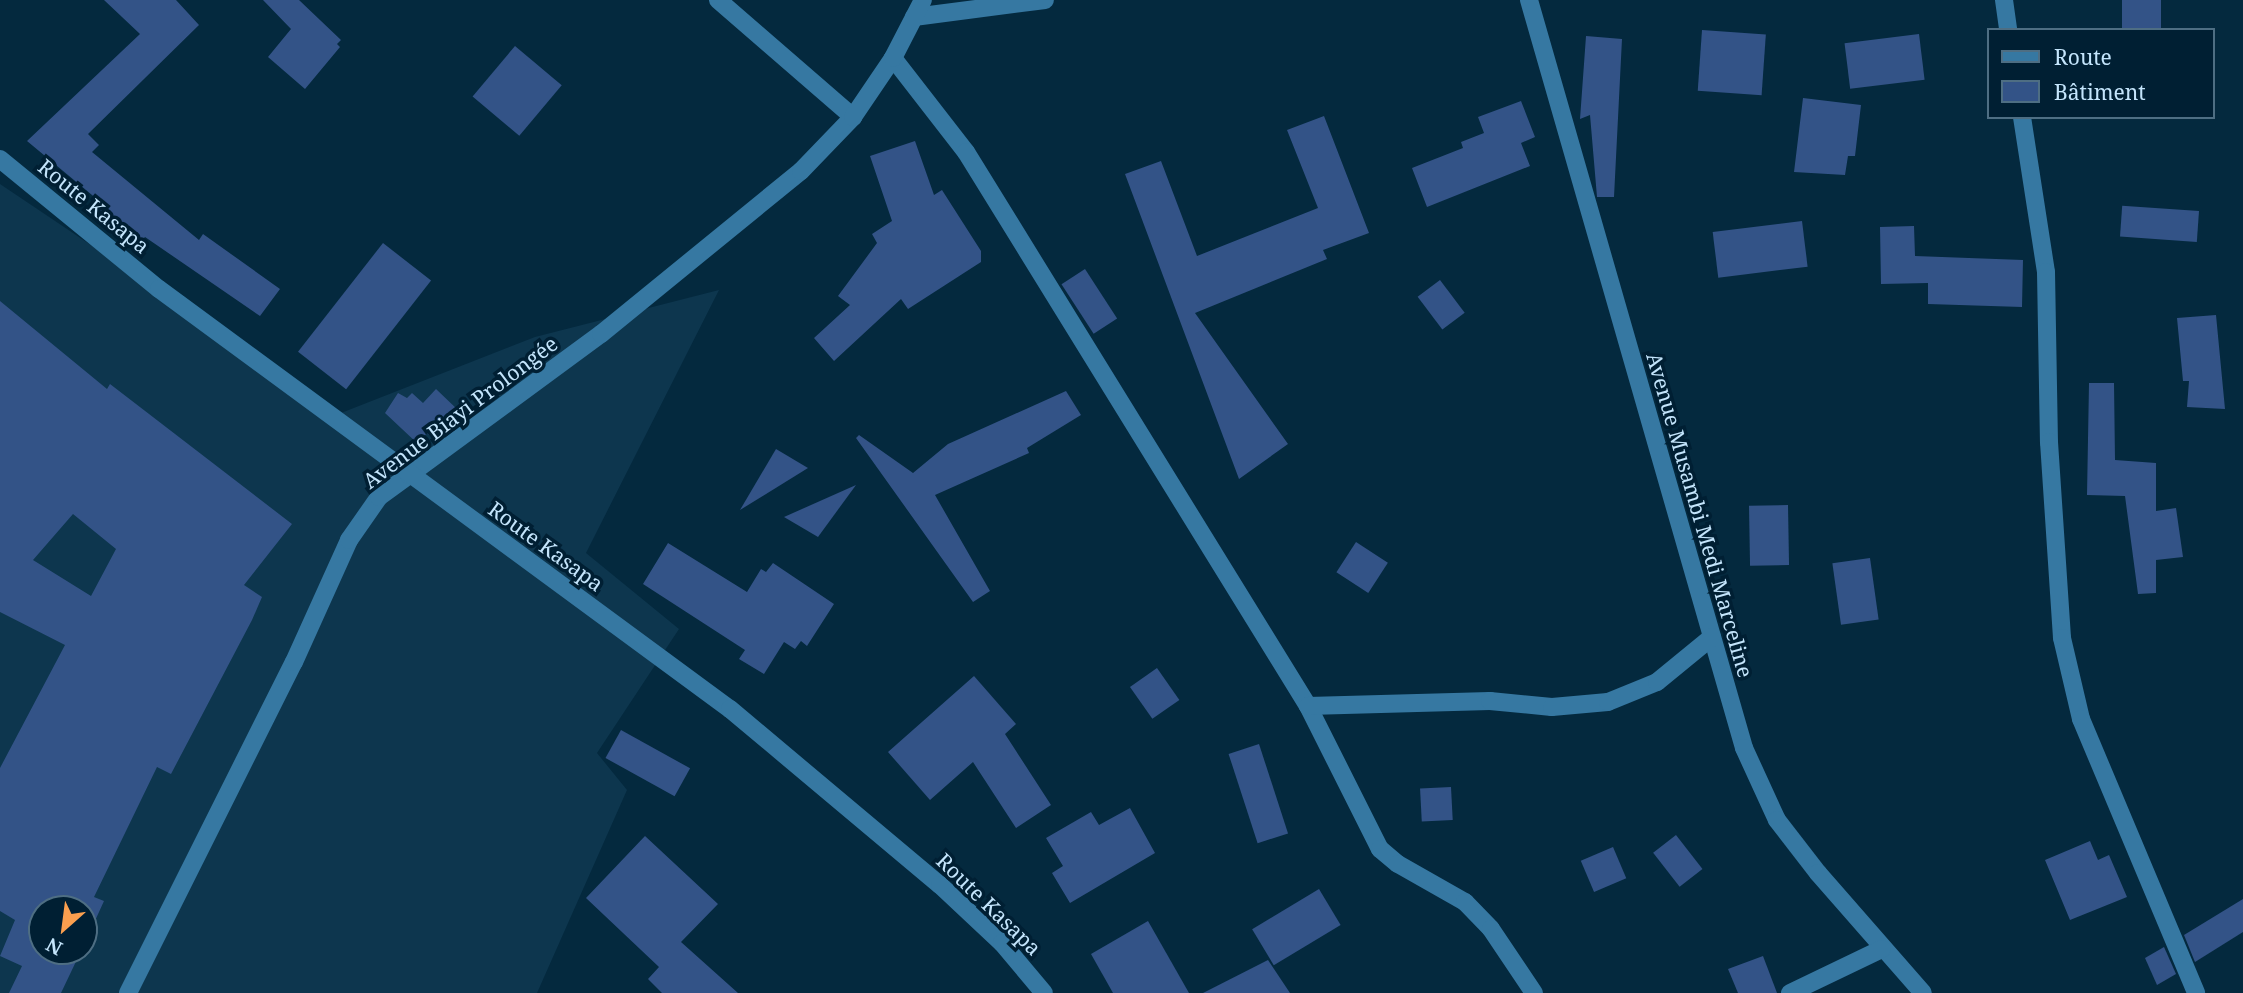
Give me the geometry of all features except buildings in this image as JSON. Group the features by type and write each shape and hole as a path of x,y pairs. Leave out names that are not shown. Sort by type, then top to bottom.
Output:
{"street":[{"path":"718,0 853,117"},
{"name":"Avenue Biayi Prolongée","path":"128,993 293,662 349,540 379,497 611,325 801,171 853,117 892,58 923,0"},
{"path":"914,17 1045,0"},
{"name":"Avenue Musambi Medi Marceline","path":"1529,0 1744,748 1777,820 1882,949 1923,993"},
{"path":"2004,0 2008,28"},
{"path":"892,58 966,152 1308,706 1380,849 1398,864 1465,902 1491,929 1534,993"},
{"path":"2022,119 2046,272 2049,442 2062,638 2081,719 2196,993"},
{"name":"Route Kasapa","path":"0,159 159,289 730,709 940,884 1002,943 1044,993"},
{"path":"1308,706 1490,701 1552,707 1608,702 1657,682 1712,636"},
{"path":"1790,993 1882,949"}],"shaded area":[{"path":"0,184 341,413 535,337 719,290 586,553 679,629 597,753 627,790 537,993 0,993"}]}
